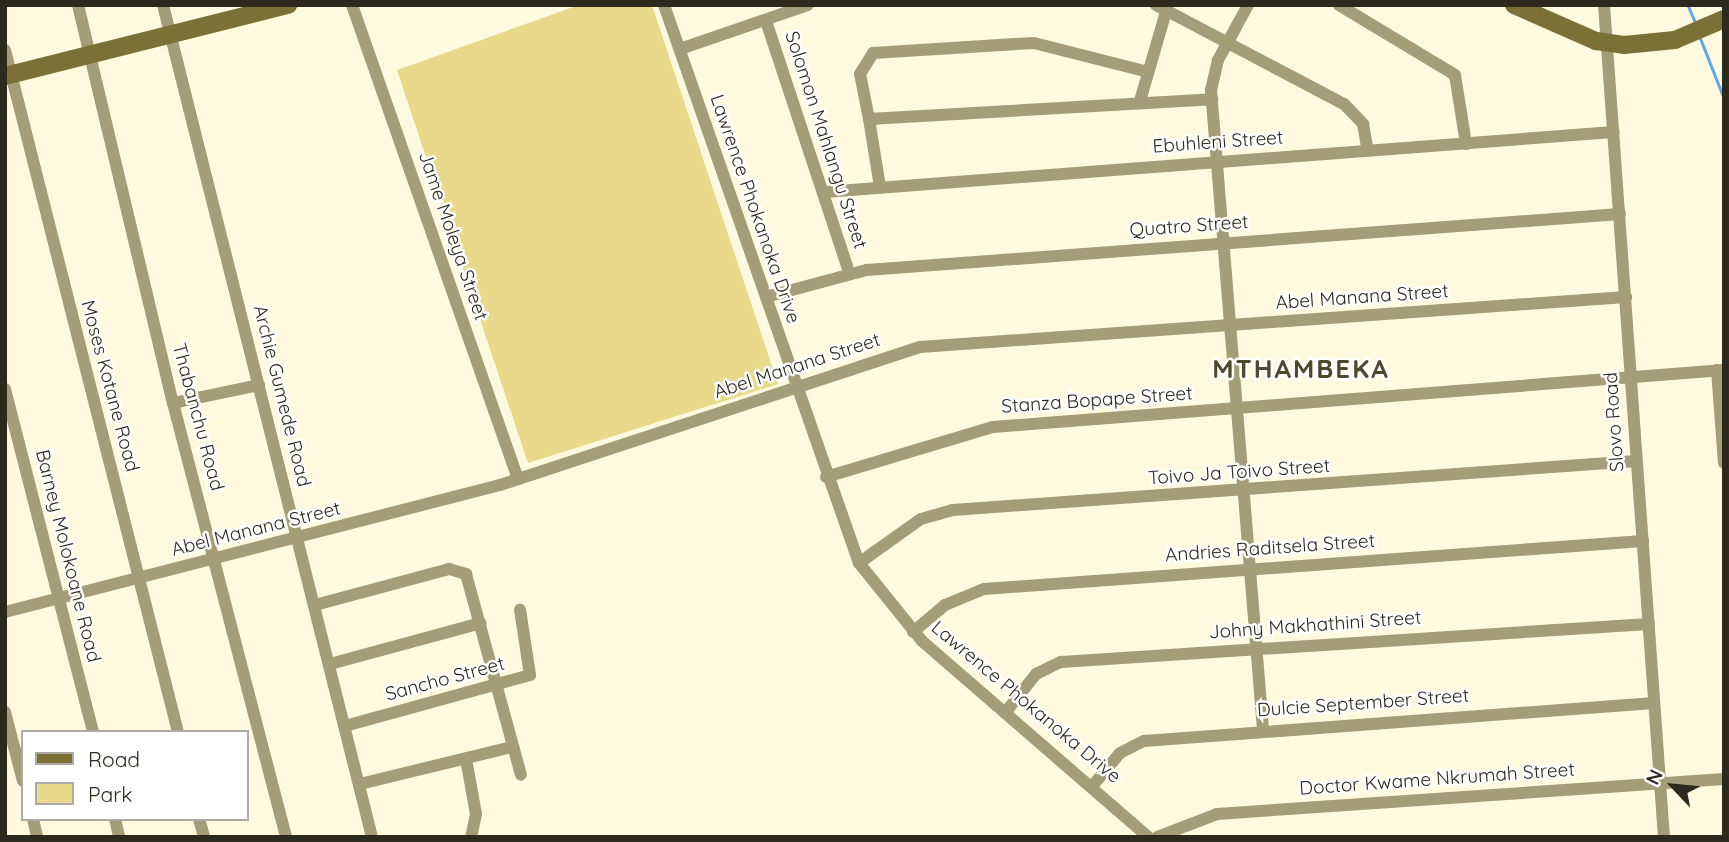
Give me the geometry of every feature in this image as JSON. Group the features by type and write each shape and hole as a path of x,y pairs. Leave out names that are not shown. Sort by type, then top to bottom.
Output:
{"street":[{"name":"Thabanchu Road","path":"78,5 173,403 217,559 286,837"},
{"name":"Archie Gumede Road","path":"163,5 372,837"},
{"path":"8,75 288,5"},
{"name":"Jame Moleya Street","path":"352,5 518,479"},
{"name":"Lawrence Phokanoka Drive","path":"664,5 826,477 859,563 913,632 1005,713 1094,784 1148,837"},
{"path":"680,49 808,5"},
{"path":"1248,5 1214,68 1212,99 1219,161 1228,326 1247,569 1263,729"},
{"path":"1339,5 1455,75 1466,144"},
{"path":"1514,5 1588,36 1610,39 1674,35 1720,15"},
{"name":"Slovo Road","path":"1604,5 1610,39 1630,379 1664,837"},
{"path":"1140,101 1161,7 1229,38 1354,111 1368,151"},
{"name":"Solomon Mahlangu Street","path":"766,21 825,192 849,272"},
{"path":"880,187 860,74 873,53 1034,43 1078,49 1145,71"},
{"name":"Moses Kotane Road","path":"5,50 8,75 178,730"},
{"path":"869,119 1140,101 1212,99"},
{"name":"Ebuhleni Street","path":"825,192 1614,132"},
{"name":"Quatro Street","path":"766,298 849,272 1620,214"},
{"name":"Abel Manana Street","path":"5,612 518,479 795,385 939,344 1626,297"},
{"path":"1720,370 1724,463"},
{"name":"Stanza Bopape Street","path":"826,477 974,429 1720,370"},
{"path":"173,403 259,385"},
{"name":"Barney Molokoane Road","path":"5,389 92,730"},
{"name":"Toivo Ja Toivo Street","path":"859,563 921,519 953,510 1243,492 1636,461"},
{"name":"Andries Raditsela Street","path":"913,632 972,591 1643,541"},
{"path":"315,605 449,569 466,574 521,775"},
{"name":"Sancho Street","path":"345,726 496,686 532,672 520,610"},
{"path":"330,664 481,623"},
{"name":"Johny Makhathini Street","path":"1005,713 1051,664 1254,648 1649,624"},
{"name":"Dulcie September Street","path":"1094,784 1120,753 1144,741 1263,729 1654,703"},
{"path":"5,712 21,772"},
{"path":"360,784 512,747"},
{"path":"466,759 476,814 471,837"},
{"name":"Doctor Kwame Nkrumah Street","path":"1157,837 1217,814 1724,779"}],"green space":[{"path":"579,5 652,5 778,384 528,463 397,70"}],"waterway":[{"path":"1688,5 1696,24"},
{"path":"1700,37 1724,98"}],"district":[{"name":"MTHAMBEKA","path":"1301,369"}]}
